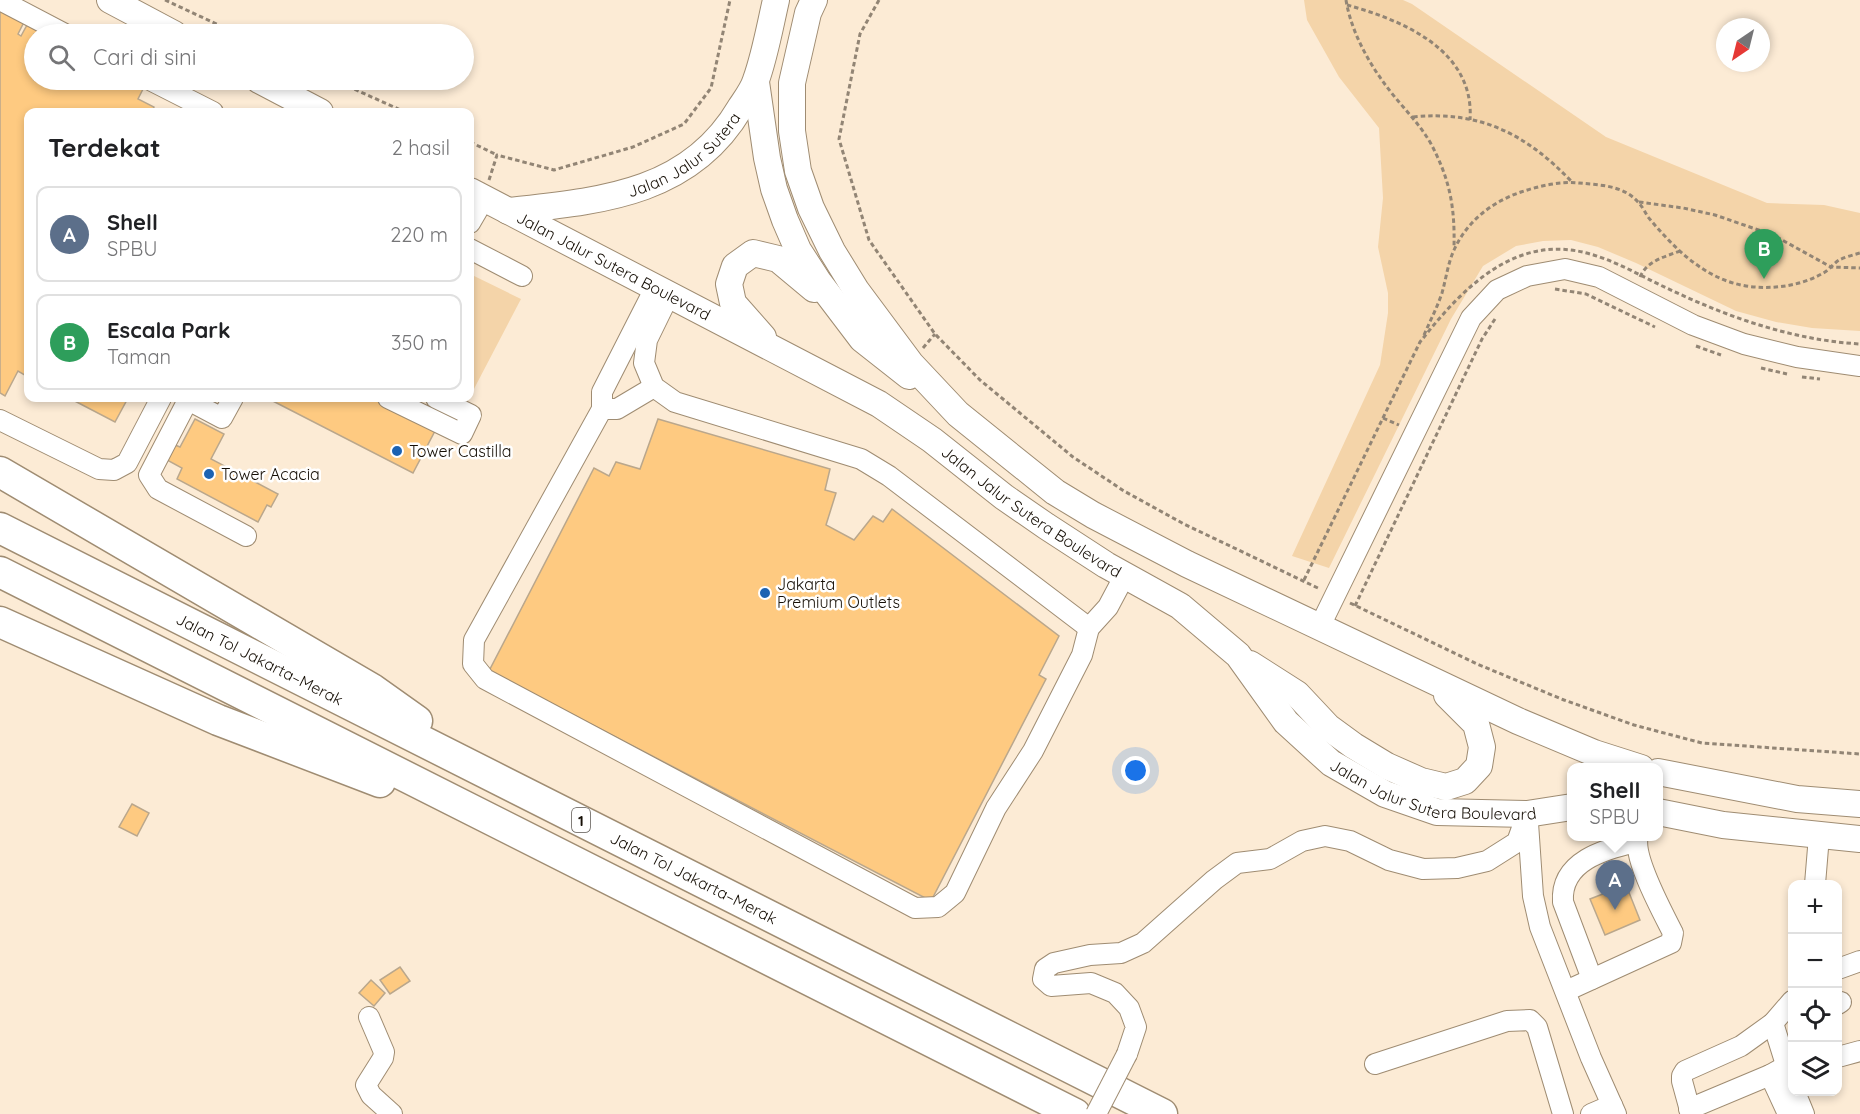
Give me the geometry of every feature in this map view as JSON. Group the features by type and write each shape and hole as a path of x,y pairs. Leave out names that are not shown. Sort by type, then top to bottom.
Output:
{"highway":[{"path":"0,472 372,689 498,777"},
{"name":"Jalan Tol Jakarta–Merak","path":"0,528 498,777 1162,1114"},
{"path":"0,572 1075,1114"},
{"path":"0,622 228,724 314,758 507,828"}],"main road":[{"path":"110,0 155,24"},
{"name":"Jalan Jalur Sutera","path":"508,211 598,200 634,192 671,174 707,151 728,129 756,82 776,0"},
{"name":"Jalan Jalur Sutera Boulevard","path":"814,0 808,13 792,83 792,131 798,171 832,251 856,290 911,364 958,414 1055,492 1093,515 1186,564 1518,721 1594,753 1625,763"},
{"path":"756,82 766,158 785,220 798,250 818,281 862,339"},
{"path":"276,90 308,108"},
{"name":"Jalan Jalur Sutera Boulevard","path":"477,195 879,404 1046,526 1180,606 1238,656 1286,722 1331,763 1385,794 1437,812 1527,814 1567,808"},
{"path":"803,364 767,341 733,303 729,284 735,266 753,253 777,259 810,285 862,339 958,414"},
{"path":"1238,656 1297,694 1328,727 1354,746 1387,766 1421,781 1446,788 1465,781 1479,766 1482,747 1476,724 1432,681"},
{"path":"1663,773 1797,799 1860,804"},
{"path":"1663,813 1723,825 1860,839"}],"street":[{"path":"0,0 46,24"},
{"path":"170,90 205,108"},
{"path":"474,251 522,276"},
{"path":"1320,626 1471,318 1497,290 1527,276 1565,269 1599,277 1693,325 1744,344 1797,357 1860,366"},
{"path":"662,291 647,340 644,363 654,387 675,402 861,459 889,476 1089,628"},
{"path":"662,291 602,393 602,409 474,640 473,664 485,679 915,908 938,907 955,893 996,808 1033,751 1082,655 1089,628 1108,607 1125,575"},
{"path":"602,409 617,409 654,387"},
{"path":"0,420 99,469 114,470 127,463 159,402"},
{"path":"186,402 148,475 158,489 246,536"},
{"path":"193,402 222,418 230,402"},
{"path":"396,402 462,434 471,415 444,402"},
{"path":"1527,814 1533,896 1539,927 1614,1110 1591,1114"},
{"path":"1096,1114 1127,1054 1136,1027 1129,1008 1115,993 1090,983 1051,986 1043,979 1045,969 1054,963 1090,955 1121,952 1143,943 1214,880 1237,863 1270,859 1302,841 1325,836 1350,841 1389,860 1424,868 1458,868 1487,861 1517,842 1527,814"},
{"path":"1815,880 1819,836"},
{"path":"1592,980 1563,902 1562,892 1566,882 1581,862 1631,841"},
{"path":"1566,991 1671,943 1673,937 1642,868 1637,841"},
{"path":"1842,967 1860,961"},
{"path":"1787,1069 1756,1079 1690,1112 1682,1081 1685,1071 1741,1046 1773,1023 1788,1006"},
{"path":"369,1017 384,1052 383,1058 366,1085 371,1095 392,1114"},
{"path":"1375,1064 1507,1021 1530,1020 1537,1027 1563,1114"},
{"path":"1773,1023 1787,1069 1788,1114"},
{"path":"1842,1056 1860,1051"},
{"path":"1797,1096 1804,1114"}],"path":[{"path":"165,0 217,24"},
{"path":"474,144 497,155 554,170 633,147 684,124 711,88 730,0"},
{"path":"879,0 860,34 839,139 869,240 936,333 980,380 1073,457 1124,491 1184,524 1477,664 1564,700 1634,725 1702,743 1860,754"},
{"path":"1346,0 1354,29 1368,57 1433,148 1454,207 1454,250"},
{"path":"1347,5 1394,20 1435,44 1460,74 1471,109 1470,120"},
{"path":"356,90 396,108"},
{"path":"1413,117 1433,115 1470,120 1504,130 1530,144 1550,159 1572,182"},
{"path":"477,195 497,155"},
{"path":"1304,581 1435,311 1454,250 1465,231 1492,205 1531,188 1572,182 1618,189 1639,202 1683,208 1744,224 1801,249 1831,267 1860,268"},
{"path":"1639,202 1647,215 1680,251 1712,275 1730,283 1767,288 1788,286 1825,272 1839,260 1860,253"},
{"path":"1420,342 1446,310 1490,270 1514,257 1539,250 1563,249 1588,253 1612,261 1708,307 1773,330 1808,338 1860,344"},
{"path":"1641,276 1645,268 1680,251"},
{"path":"1548,289 1566,289 1586,294 1656,327"},
{"path":"1355,606 1482,339 1496,318"},
{"path":"1688,342 1730,358"},
{"path":"1752,365 1774,372 1821,379"}],"shaded area":[{"path":"1304,0 1403,0 1606,137 1767,203 1824,205 1860,213 1860,331 1812,328 1776,322 1736,311 1636,263 1598,247 1571,240 1543,241 1516,246 1483,266 1451,319 1329,568 1292,556 1380,365 1388,313 1388,293 1378,247 1383,198 1379,128 1339,77 1307,20"},
{"path":"474,276 521,299 474,389"},
{"path":"451,402 467,402 464,408"}],"building":[{"path":"0,7 25,20 18,34 21,36 24,30 24,90 142,90 138,99 154,107 24,108 24,375 18,371 5,396 0,393"},
{"path":"77,402 126,402 115,422"},
{"name":"Tower Castilla","path":"275,402 384,402 436,429 413,473"},
{"name":"Tower Acacia","path":"195,419 224,434 211,459 278,494 271,507 267,505 258,522 177,479 182,468 167,460 175,445 180,447"},
{"path":"658,419 830,469 825,490 836,493 826,525 854,540 873,516 883,522 892,509 1059,636 1039,675 1046,679 931,901 489,671 594,468 609,476 616,462 640,469"},
{"path":"132,804 149,813 137,836 119,827"},
{"path":"1626,885 1640,920 1605,935 1590,899"},
{"path":"400,967 410,981 390,994 380,980"},
{"path":"371,980 385,993 374,1006 359,993"}],"place":[{"name":"Escala Park","path":"1764,279"},
{"name":"Tower Castilla","path":"397,451"},
{"name":"Tower Acacia","path":"209,474"},
{"name":"Jakarta Premium Outlets","path":"765,593"},
{"name":"Shell","path":"1615,910"}]}
